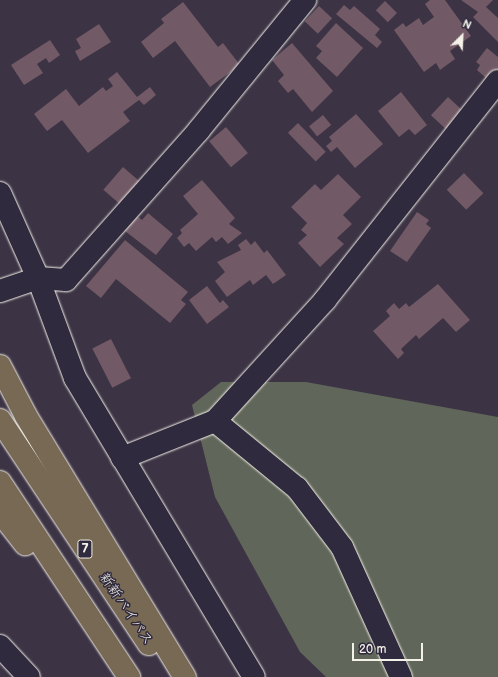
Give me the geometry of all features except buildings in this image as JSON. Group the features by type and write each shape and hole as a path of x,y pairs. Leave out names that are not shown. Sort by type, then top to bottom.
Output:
{"highway":[{"path":"0,366 26,416 185,677"},
{"name":"新新バイパス","path":"0,420 173,677"},
{"path":"0,482 106,645 129,677"},
{"path":"0,512 106,645"}],"street":[{"path":"0,291 38,278 66,280 199,130 305,0"},
{"path":"122,458 215,422 325,300 498,81"},
{"path":"0,193 38,278 75,378 254,677"},
{"path":"215,422 297,488 342,547 400,677"},
{"path":"0,646 29,677"}],"green space":[{"path":"221,382 306,382 498,417 498,677 326,677 300,652 215,497 192,405"}]}
